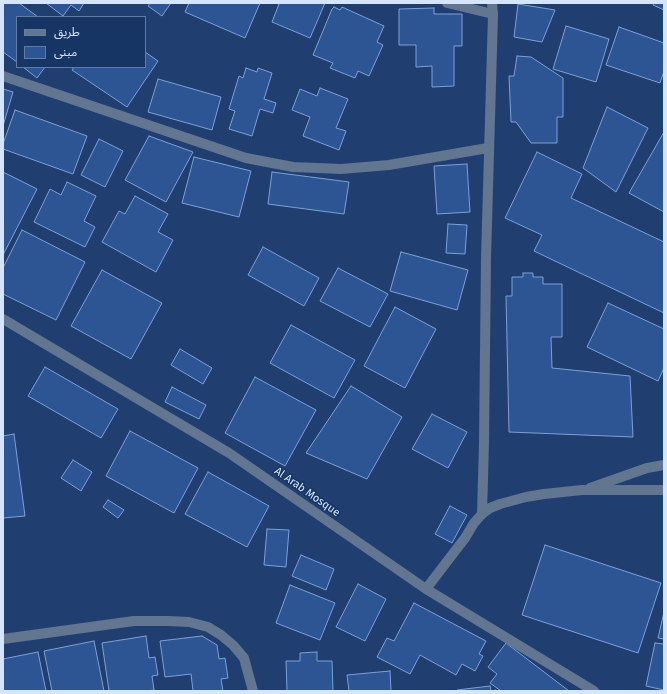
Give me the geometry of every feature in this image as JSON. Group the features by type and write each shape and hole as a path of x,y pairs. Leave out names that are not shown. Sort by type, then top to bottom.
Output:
{"street":[{"path":"447,3 493,14"},
{"path":"482,514 488,148 493,14 492,3"},
{"path":"3,76 246,158 293,167 341,169 389,165 488,148"},
{"name":"Al Arab Mosque","path":"3,319 229,453 426,589 594,691"},
{"path":"582,490 647,468 664,465"},
{"path":"426,589 465,538 474,523 490,508 526,497 582,490 664,490"},
{"path":"3,639 134,621 189,622 208,627 233,645 244,658 253,691"}],"building":[{"path":"3,3 19,3 37,16 16,16 16,61 3,52"},
{"path":"46,3 84,3 79,11 71,5 63,16"},
{"path":"150,3 171,3 162,16 148,6"},
{"path":"189,3 260,3 245,38 185,12"},
{"path":"276,3 325,3 310,38 272,22 279,4"},
{"path":"654,3 664,3 664,10 653,5"},
{"path":"518,4 555,10 542,42 514,37"},
{"path":"334,7 340,10 342,7 384,26 377,42 383,45 369,76 358,71 355,78 330,68 333,63 313,55"},
{"path":"434,8 434,14 462,14 462,46 454,46 454,86 432,87 432,66 416,67 416,45 399,45 399,9"},
{"path":"566,26 609,39 596,82 553,69"},
{"path":"619,27 664,43 664,71 660,83 606,65"},
{"path":"146,53 158,61 127,107 72,70 73,68 146,68"},
{"path":"517,56 531,57 563,78 563,117 557,117 557,143 531,143 516,122 511,122 509,76 514,76"},
{"path":"24,68 44,68 37,78"},
{"path":"246,68 257,72 258,68 272,73 264,99 276,103 273,113 260,109 252,136 229,129 235,111 229,109 239,76 243,78"},
{"path":"158,79 221,97 212,130 148,112"},
{"path":"320,88 348,99 336,128 346,131 339,150 303,136 310,117 292,110 300,89 317,96"},
{"path":"3,89 13,92 3,126"},
{"path":"607,107 648,128 616,192 583,168"},
{"path":"15,110 87,136 73,174 3,149 3,144"},
{"path":"664,132 664,212 629,193"},
{"path":"149,136 193,152 166,202 125,180"},
{"path":"99,139 123,151 105,187 81,175"},
{"path":"537,152 582,174 571,198 664,242 664,313 534,251 542,235 505,218"},
{"path":"194,157 251,171 239,217 182,203"},
{"path":"467,164 470,212 437,214 434,166"},
{"path":"3,172 37,189 3,255"},
{"path":"272,172 349,182 344,214 268,204"},
{"path":"67,182 96,196 84,221 95,227 85,247 34,222 50,189 61,195"},
{"path":"135,196 168,214 158,232 173,240 156,272 102,242 119,211 125,214"},
{"path":"448,224 467,225 465,254 446,253"},
{"path":"22,230 85,262 56,320 3,294 3,268"},
{"path":"263,247 319,278 304,306 248,275"},
{"path":"401,252 468,270 457,310 390,291"},
{"path":"338,268 388,294 370,327 320,301"},
{"path":"102,270 162,303 131,359 71,326"},
{"path":"523,273 533,273 533,277 543,277 543,284 562,284 562,337 551,337 552,368 630,376 633,437 509,432 506,296 512,296 512,277 523,277"},
{"path":"608,303 664,329 664,368 658,381 587,347"},
{"path":"395,307 436,329 405,388 364,366"},
{"path":"291,325 355,360 334,398 270,363"},
{"path":"180,349 212,368 203,384 171,365"},
{"path":"45,367 118,409 101,438 28,396"},
{"path":"255,377 316,410 285,466 225,433"},
{"path":"351,386 402,417 367,479 306,453"},
{"path":"172,387 206,405 199,419 165,402"},
{"path":"432,414 467,432 448,468 412,449"},
{"path":"130,431 198,468 174,513 106,476"},
{"path":"14,434 25,516 3,518 3,436"},
{"path":"73,460 92,472 81,491 61,478"},
{"path":"208,472 269,506 247,547 185,514"},
{"path":"108,500 124,510 118,518 103,507"},
{"path":"450,506 467,515 452,543 435,534"},
{"path":"267,529 289,530 286,567 264,565"},
{"path":"545,545 661,583 638,653 522,615"},
{"path":"301,555 334,569 326,590 292,576"},
{"path":"358,584 386,599 365,641 336,627"},
{"path":"290,585 335,603 320,640 276,623"},
{"path":"414,603 486,641 479,654 483,656 475,671 462,664 456,675 420,655 410,674 377,657 387,638 394,641"},
{"path":"664,612 664,639 658,638"},
{"path":"146,636 149,658 155,657 158,675 152,676 154,690 109,691 102,643"},
{"path":"202,636 217,645 219,659 225,658 228,678 221,679 223,691 193,691 191,674 165,677 160,641"},
{"path":"94,641 104,691 52,691 44,651"},
{"path":"506,643 569,691 501,691 490,683 497,674 488,667"},
{"path":"655,643 664,644 664,690 646,686"},
{"path":"38,652 46,691 3,691 3,659"},
{"path":"317,652 317,661 332,661 333,691 287,691 286,661 300,661 300,653"},
{"path":"390,671 391,691 349,691 347,675"},
{"path":"490,686 491,691 457,690"}]}
